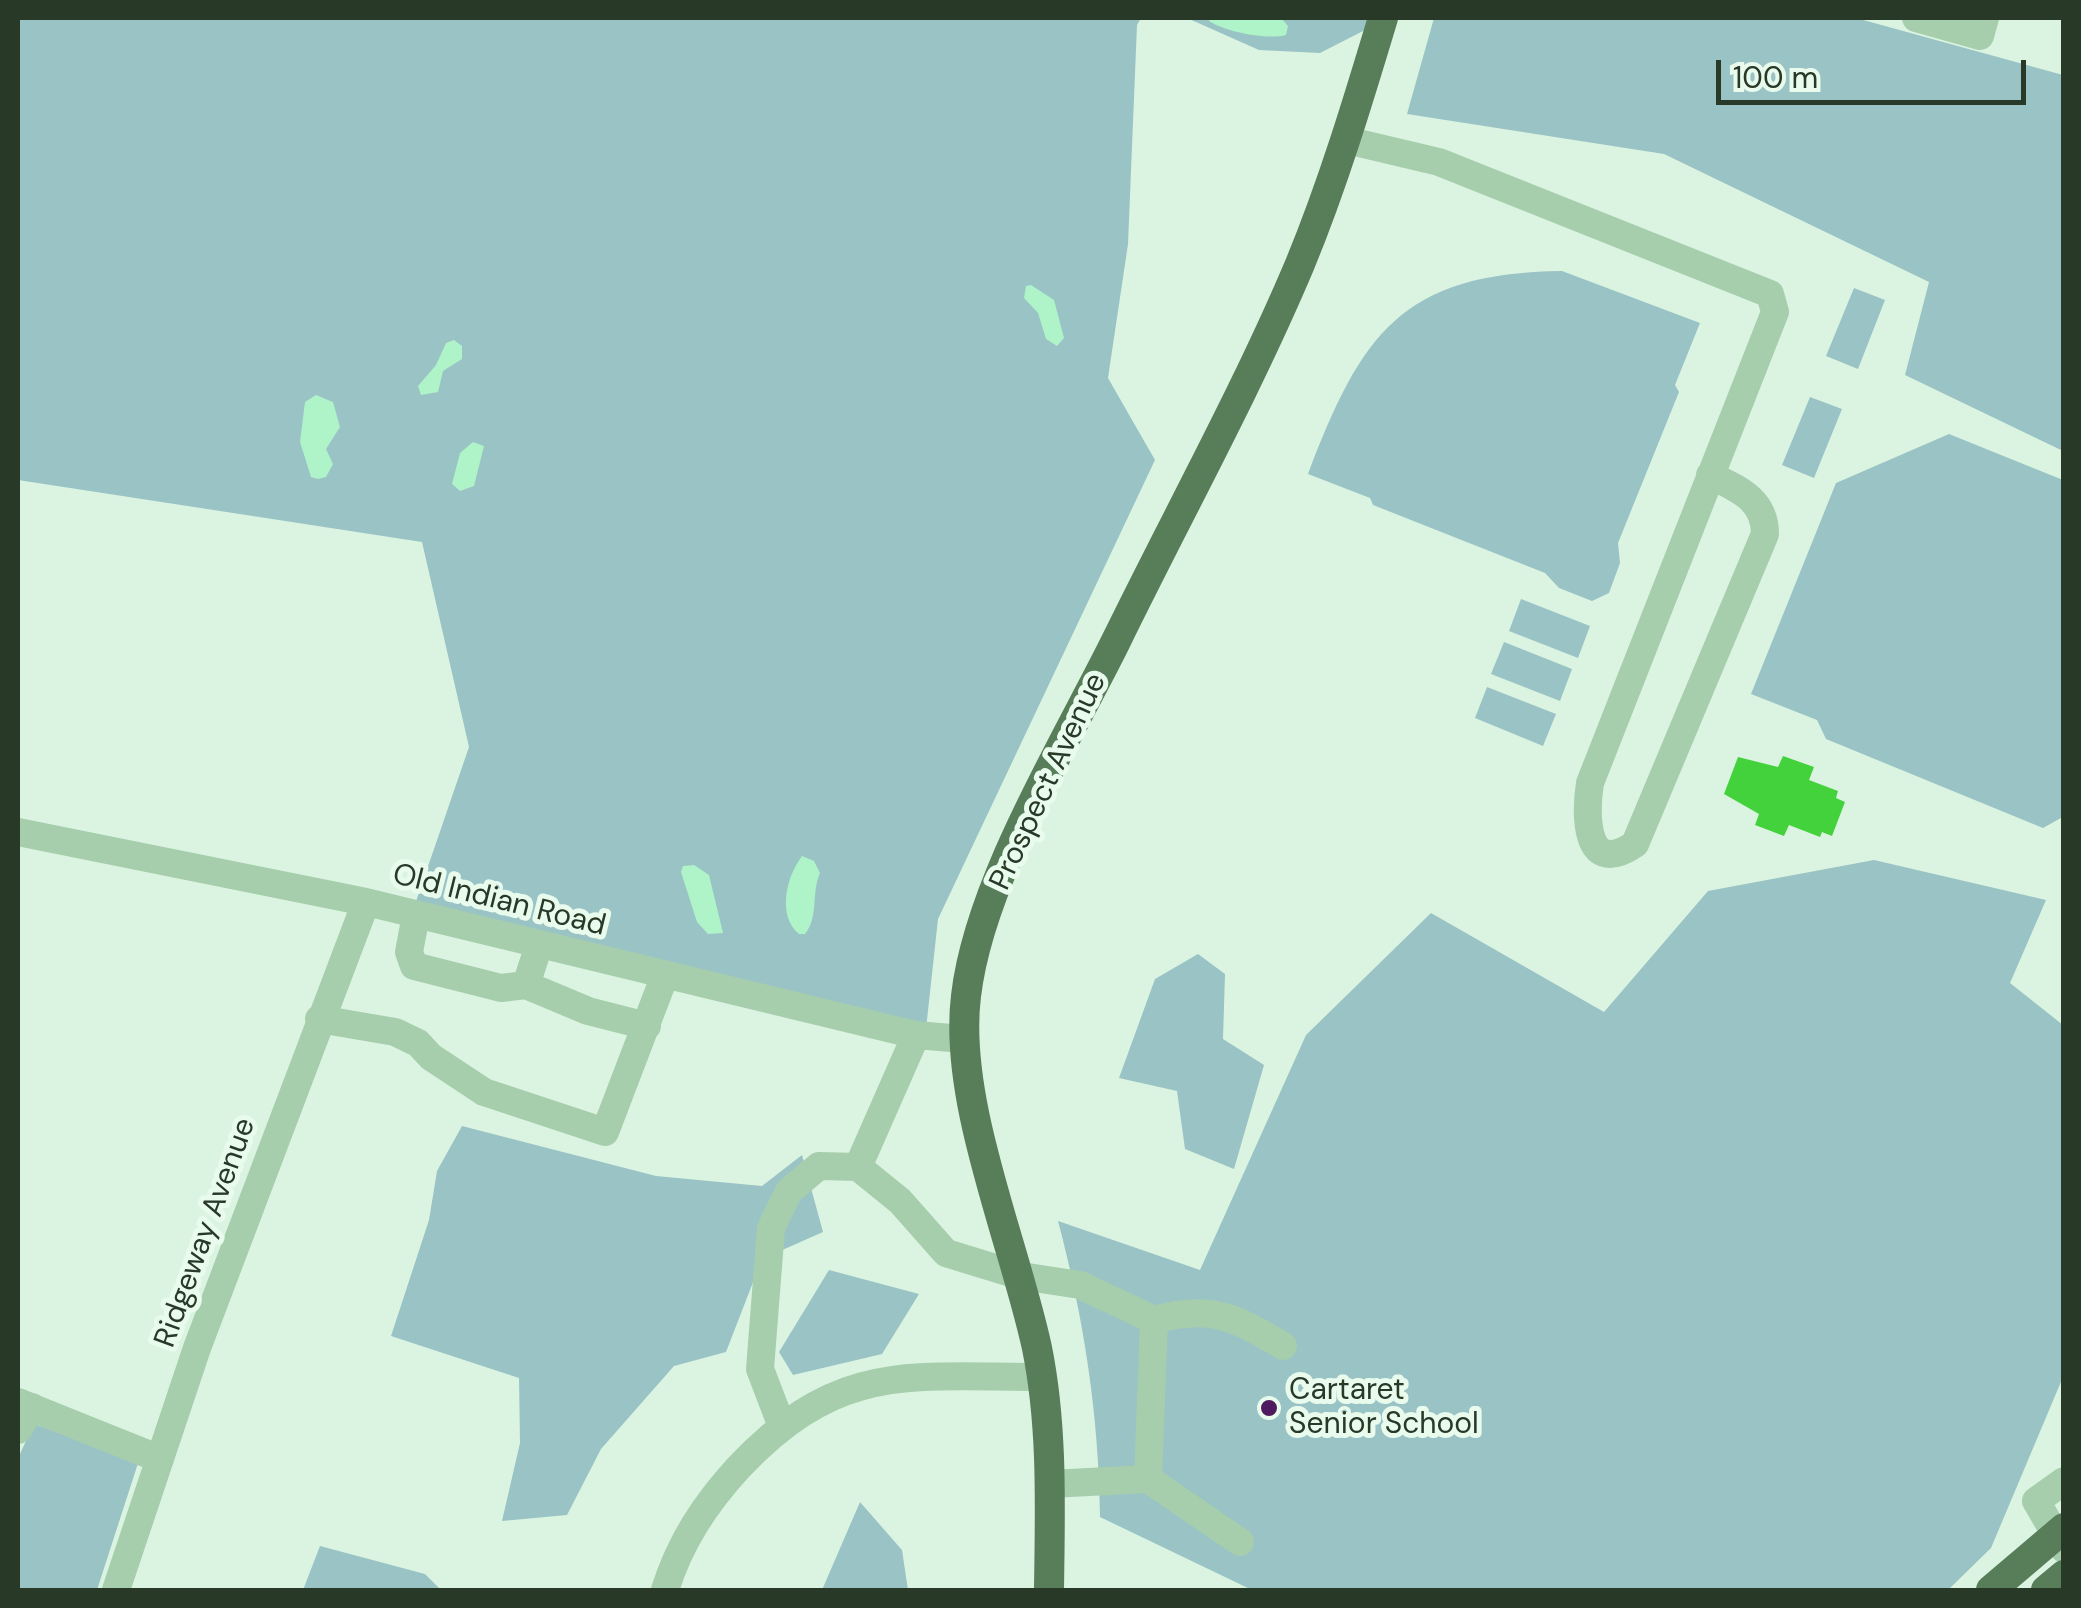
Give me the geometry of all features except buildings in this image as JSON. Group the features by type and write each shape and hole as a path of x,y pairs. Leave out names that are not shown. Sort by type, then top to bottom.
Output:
{"main road":[{"name":"Prospect Avenue","path":"1049,1590 1050,1484 1041,1377 1021,1276 979,1128 964,1039 968,982 1001,879 1298,268 1346,140 1383,18"},
{"path":"1991,1590 2060,1537"},
{"path":"2046,1590 2064,1575"}],"street":[{"path":"1917,18 1980,36 1985,18"},
{"path":"1346,140 1439,162 1770,294 1775,312 1710,475 1590,783 1586,820 1591,843 1610,852 1629,849 1644,824 1765,534 1765,516 1759,504 1710,475"},
{"name":"Old Indian Road","path":"18,832 366,902 916,1035 964,1039"},
{"name":"Ridgeway Avenue","path":"116,1590 160,1459 366,902"},
{"path":"416,915 409,952 414,966 500,988 526,984 588,1011 647,1026"},
{"path":"526,984 538,944"},
{"path":"320,1020 395,1032 418,1042 431,1057 484,1092 605,1132 665,974"},
{"path":"858,1167 916,1035"},
{"path":"781,1424 760,1369 771,1228 789,1191 819,1166 858,1167 900,1202 946,1253 1021,1276 1080,1285 1154,1320 1187,1310 1208,1312 1245,1323 1283,1346"},
{"path":"1148,1478 1154,1320"},
{"path":"664,1590 702,1510 781,1424 837,1392 867,1383 932,1377 1041,1377"},
{"path":"22,1413 160,1459"},
{"path":"1050,1484 1148,1478 1240,1542"},
{"path":"2060,1537 2036,1501 2064,1481"}],"shaded area":[{"path":"18,18 1141,18 1137,25 1128,244 1108,378 1155,460 938,919 926,1029 412,913 469,747 422,542 18,480"},
{"path":"1187,18 1372,18 1369,28 1320,53 1259,50"},
{"path":"1434,18 1856,18 2063,75 2063,451 1905,375 1929,282 1664,154 1407,114"},
{"path":"1562,271 1700,323 1675,385 1679,392 1618,543 1620,563 1609,593 1592,601 1559,588 1545,573 1373,505 1370,498 1308,474 1347,384 1369,349 1394,321 1425,299 1462,284 1507,275"},
{"path":"1854,288 1885,300 1858,369 1826,356"},
{"path":"1810,397 1842,409 1814,478 1782,465"},
{"path":"1949,434 2063,480 2063,811 2061,818 2043,828 1826,739 1817,720 1751,694 1836,483"},
{"path":"1521,599 1590,626 1578,658 1509,631"},
{"path":"1504,642 1572,669 1560,701 1491,674"},
{"path":"1487,687 1556,714 1543,746 1475,718"},
{"path":"1874,860 2046,900 2010,983 2063,1025 2063,1377 1991,1548 1948,1590 1252,1590 1100,1517 1097,1442 1088,1368 1058,1221 1200,1270 1306,1035 1431,913 1604,1012 1708,891"},
{"path":"1198,954 1225,974 1223,1039 1264,1065 1234,1169 1185,1149 1177,1091 1119,1078 1155,979"},
{"path":"462,1126 656,1176 762,1186 802,1155 823,1232 762,1259 726,1352 674,1366 601,1449 567,1515 502,1521 520,1443 519,1378 391,1336 429,1220 437,1171"},
{"path":"829,1270 919,1294 882,1354 793,1375 779,1352"},
{"path":"34,1424 140,1457 97,1590 18,1590 18,1458"},
{"path":"860,1502 902,1550 908,1590 822,1590"},
{"path":"320,1546 425,1574 441,1590 303,1590"}],"sand":[{"path":"1281,18 1288,26 1286,35 1258,36 1226,29 1209,21"},
{"path":"1031,285 1054,300 1064,338 1057,346 1046,339 1038,313 1024,298 1026,286"},
{"path":"454,340 462,346 462,359 443,371 438,392 421,395 418,386 436,365 446,343"},
{"path":"316,395 333,402 340,427 326,449 333,464 326,477 318,479 311,477 300,442 305,402"},
{"path":"473,442 484,446 474,486 460,491 452,484 460,453"},
{"path":"802,856 814,861 820,873 812,920 805,934 799,934 788,917 786,896"},
{"path":"694,865 709,875 723,933 708,934 697,922 681,872 683,866"}],"place":[{"name":"Cartaret Senior School","path":"1269,1408"}]}
